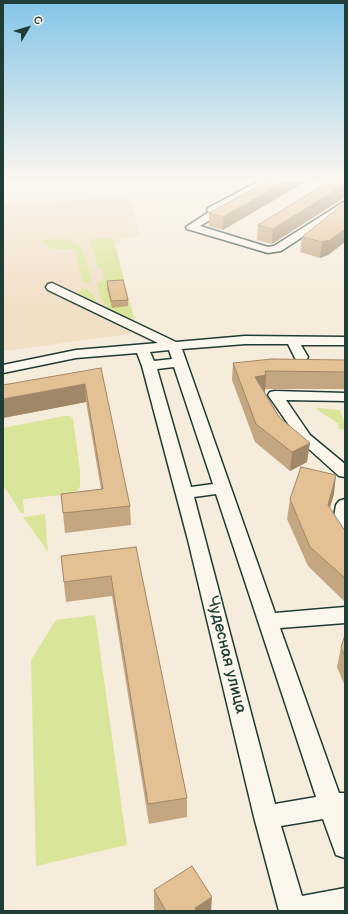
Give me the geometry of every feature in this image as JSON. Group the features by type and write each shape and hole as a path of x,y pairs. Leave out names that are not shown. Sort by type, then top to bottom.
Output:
{"street":[{"path":"198,223 191,227 268,250 277,249 318,223"},
{"path":"52,287 177,354 268,621 339,805 345,846"},
{"path":"3,369 76,354 146,357 177,354 245,340 345,341"},
{"path":"294,341 301,357"},
{"path":"146,357 177,354"},
{"name":"Чудесная улица","path":"146,357 184,493 266,817 293,911 345,901"},
{"path":"345,397 275,395 305,438 345,472"},
{"path":"184,493 223,488"},
{"path":"345,505 342,523 345,528"},
{"path":"268,621 345,615"},
{"path":"266,817 339,805"}],"shaded area":[{"path":"3,223 136,223 140,236 119,238 121,244 116,245 124,282 135,321 131,334 3,351"}],"green space":[{"path":"98,237 103,239 113,238 134,319 125,320 108,309 101,299 97,283 104,279 102,268 98,267 90,241"},
{"path":"67,239 81,245 91,279 89,282 85,283 82,280 75,249 53,249 43,243 43,240"},
{"path":"88,288 89,292 94,296 97,304 77,294 80,290"},
{"path":"316,409 340,410 345,425 345,430 339,429 339,424"},
{"path":"70,416 73,418 80,471 80,486 78,490 70,494 23,499 24,513 21,513 3,485 3,428"},
{"path":"45,514 48,552 23,517"},
{"path":"95,615 127,845 36,866 31,660 56,620"}],"building":[{"path":"262,223 283,223 273,229 258,225"},
{"path":"320,223 345,223 345,229 330,240 322,242 302,237"},
{"path":"123,280 128,300 111,301 107,281"},
{"path":"272,359 345,360 345,372 265,371 266,375 255,377 279,417 310,443 292,452 256,424 233,363"},
{"path":"101,368 130,506 63,513 61,494 103,489 85,384 3,399 3,385"},
{"path":"301,467 336,475 328,505 345,531 345,578 310,547 290,499"},
{"path":"136,547 187,798 148,804 111,576 64,582 61,556"},
{"path":"345,635 345,657 341,647"},
{"path":"192,866 212,897 195,908 196,911 166,911 154,890"}]}
